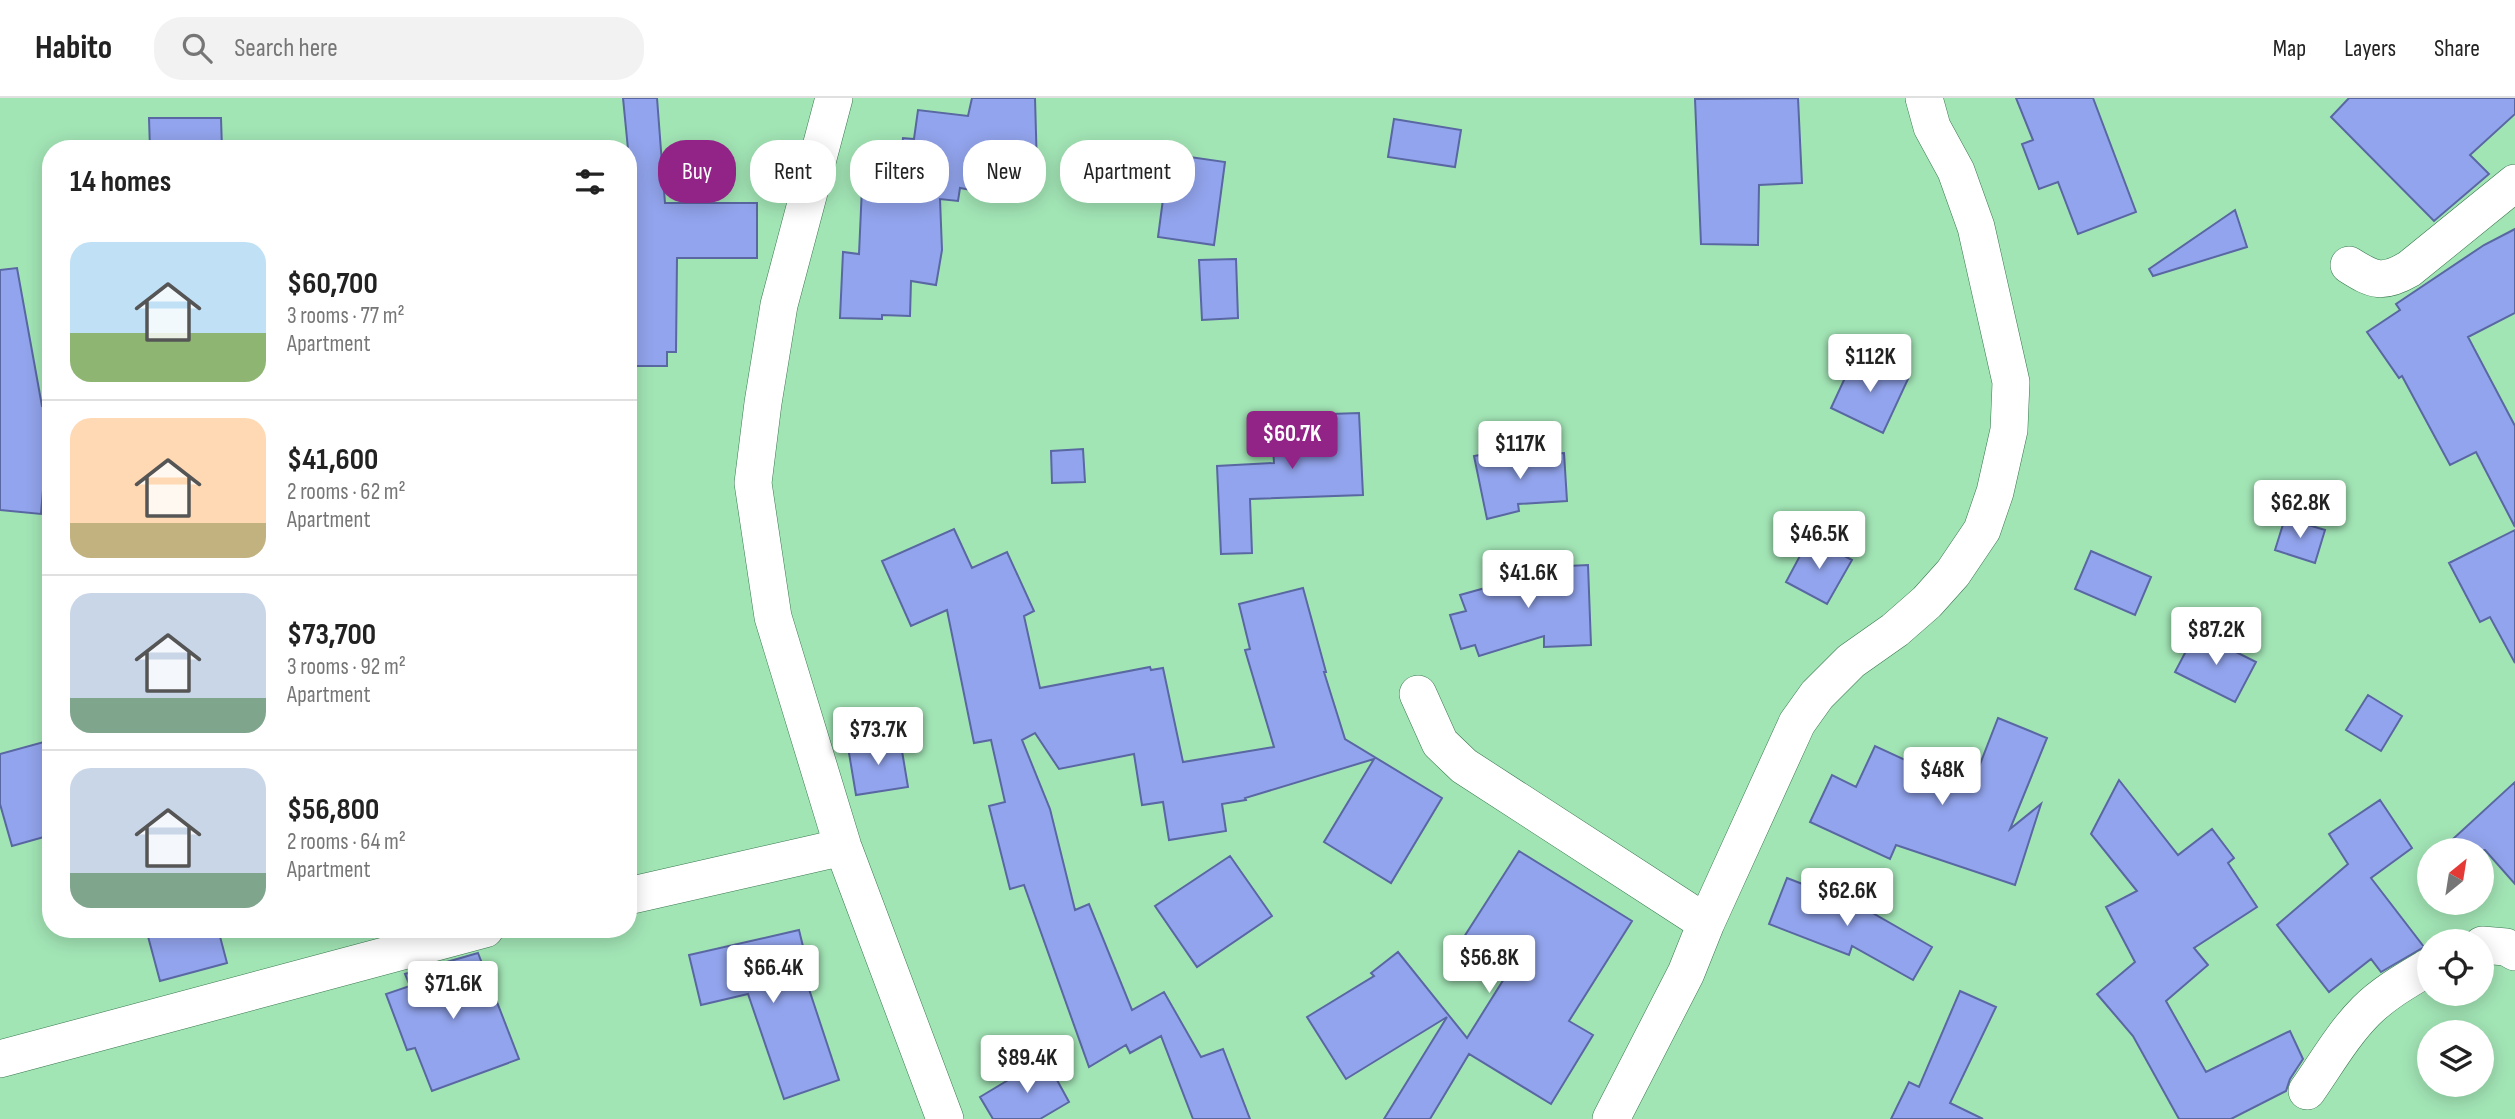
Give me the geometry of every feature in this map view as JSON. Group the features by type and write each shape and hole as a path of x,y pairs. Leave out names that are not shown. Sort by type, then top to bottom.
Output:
{"street":[{"path":"834,98 779,305 753,483 772,617 843,847 944,1119"},
{"path":"1611,1119 1686,973 1797,723 1817,695 1851,661 1895,630 1953,573 1982,530 1995,492 2009,430 2011,382 1976,227 1956,171 1932,127 1924,98"},
{"path":"2349,265 2367,277 2388,279 2398,275 2515,183"},
{"path":"1418,694 1440,743 1464,766 1706,923"},
{"path":"637,895 843,847"},
{"path":"0,1059 447,938"},
{"path":"2494,946 2515,952"},
{"path":"2307,1091 2348,1032 2366,1012 2383,997 2417,975"}],"building":[{"path":"623,98 657,98 660,140 658,140 658,203 757,203 757,258 677,258 676,352 667,352 667,366 637,366 637,140 627,140"},
{"path":"972,98 1035,98 1036,140 963,140 963,189 960,188 958,201 949,200 949,140 903,140 903,138 914,139 918,110 968,116"},
{"path":"1798,98 1802,183 1759,185 1758,245 1701,244 1695,99"},
{"path":"2016,98 2093,98 2136,212 2078,234 2058,182 2039,189 2022,144 2033,140"},
{"path":"2349,98 2515,98 2515,114 2470,155 2489,174 2434,221 2331,117"},
{"path":"149,118 221,118 222,140 150,140"},
{"path":"1394,119 1461,130 1455,167 1388,157"},
{"path":"1195,158 1225,162 1214,245 1158,237 1163,203 1195,203"},
{"path":"861,203 940,203 942,250 936,285 911,281 910,316 882,315 882,319 840,318 843,252 859,254"},
{"path":"2235,210 2247,247 2153,276 2149,269"},
{"path":"2515,229 2515,313 2468,337 2515,426 2515,527 2476,452 2450,465 2402,376 2399,378 2367,332 2400,310 2396,304 2484,245"},
{"path":"1236,259 1238,318 1202,320 1199,260"},
{"path":"17,268 42,406 41,514 0,510 0,270"},
{"path":"1856,354 1908,379 1883,433 1831,408"},
{"path":"1359,413 1363,495 1250,499 1252,553 1221,554 1217,466 1274,463 1271,416"},
{"path":"1083,449 1085,482 1052,483 1051,451"},
{"path":"1508,450 1509,456 1564,453 1567,501 1518,504 1519,511 1487,519 1474,456"},
{"path":"2285,518 2325,530 2315,563 2275,550"},
{"path":"954,529 972,568 1007,552 1034,611 1024,616 1040,688 1150,667 1151,670 1163,668 1183,762 1274,747 1245,650 1250,649 1239,604 1303,588 1324,672 1345,739 1442,798 1391,883 1324,842 1374,759 1245,798 1246,800 1222,804 1226,831 1169,840 1163,802 1142,805 1134,754 1059,769 1035,733 1022,740 1050,809 1075,910 1089,904 1132,1010 1164,992 1201,1057 1223,1049 1250,1119 1193,1119 1161,1036 1130,1053 1126,1045 1089,1067 1024,885 1010,889 989,806 1005,802 991,740 974,743 947,610 911,626 882,561"},
{"path":"2515,530 2515,663 2490,617 2480,622 2449,563"},
{"path":"1810,537 1852,560 1827,604 1786,582"},
{"path":"2091,551 2151,577 2135,615 2075,589"},
{"path":"1588,565 1591,645 1544,647 1544,636 1479,656 1475,645 1461,649 1450,615 1466,611 1460,595 1503,583 1500,569"},
{"path":"2196,632 2256,662 2235,702 2175,672"},
{"path":"2368,695 2402,716 2381,751 2346,730"},
{"path":"1998,718 2047,738 2010,829 2041,804 2015,885 1896,845 1890,859 1810,822 1832,775 1856,787 1875,746 1970,790"},
{"path":"900,739 908,787 856,795 848,747"},
{"path":"42,742 42,838 12,846 0,804 0,754"},
{"path":"2119,780 2178,855 2212,829 2234,858 2228,863 2257,907 2194,948 2208,965 2166,1001 2206,1072 2290,1031 2303,1059 2286,1091 2231,1119 2179,1119 2133,1036 2097,994 2135,962 2106,907 2137,891 2091,834"},
{"path":"2515,782 2515,884 2494,860 2494,838 2454,838"},
{"path":"2380,800 2412,848 2371,878 2417,938 2417,951 2381,972 2371,959 2329,992 2277,925 2348,864 2329,834"},
{"path":"1519,851 1632,921 1569,1021 1593,1035 1551,1104 1469,1054 1430,1119 1384,1119 1447,1017 1346,1079 1307,1017 1374,976 1371,973 1398,952 1467,1038 1512,966 1464,937"},
{"path":"1230,856 1272,916 1197,967 1155,906"},
{"path":"1787,878 1862,907 1932,947 1913,980 1852,946 1849,955 1769,924"},
{"path":"799,930 811,979 806,980 839,1080 784,1099 748,994 701,1005 689,955"},
{"path":"148,938 220,938 227,963 160,981"},
{"path":"478,953 519,1059 432,1091 415,1048 407,1050 386,994 410,986 405,974"},
{"path":"1960,991 1996,1007 1950,1103 1983,1119 1891,1119 1909,1082 1919,1087"},
{"path":"1045,1058 1069,1102 1040,1119 993,1119 980,1097"}]}
